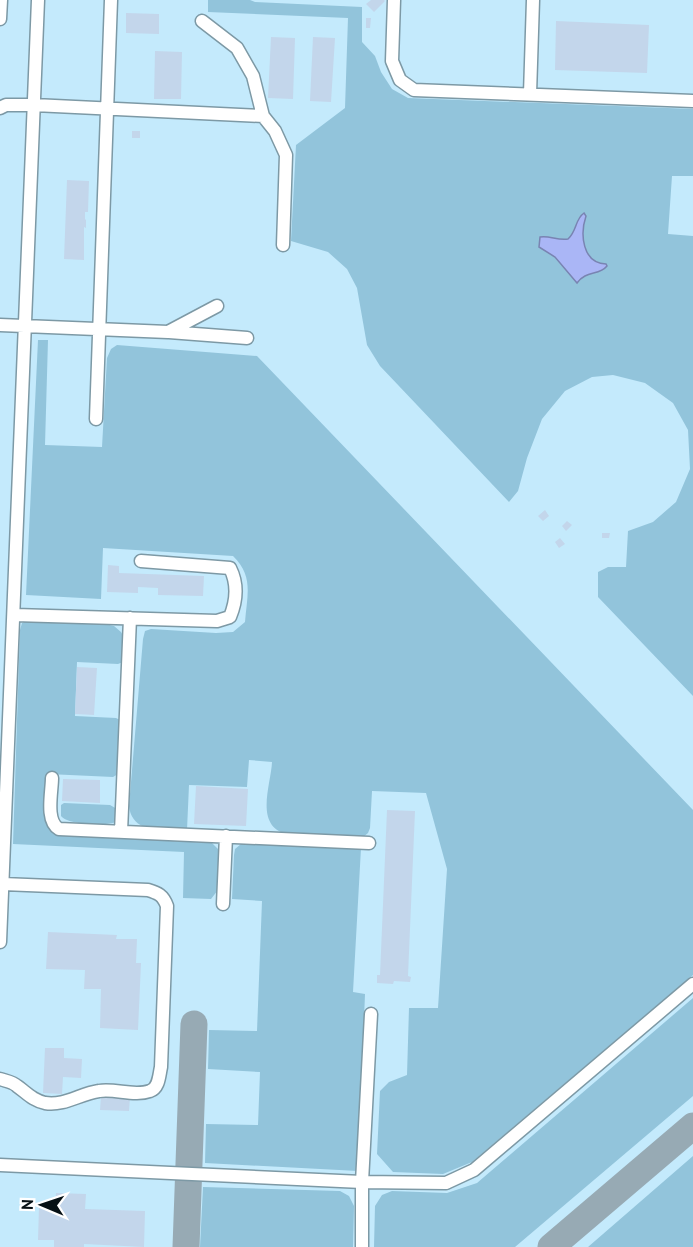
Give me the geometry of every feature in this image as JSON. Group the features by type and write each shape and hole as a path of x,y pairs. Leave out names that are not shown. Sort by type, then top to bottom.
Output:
{"lane":[{"path":"0,19 1,0"},
{"path":"0,942 39,0"},
{"path":"96,419 111,0"},
{"path":"394,0 392,61 400,80 414,90 693,100"},
{"path":"530,94 533,0"},
{"path":"202,21 237,48 253,76 263,116 275,131 286,155 283,245"},
{"path":"0,108 6,105 34,105 263,116"},
{"path":"168,332 217,306"},
{"path":"0,325 168,332 247,338"},
{"path":"15,615 217,621 230,617 235,606 236,580 230,568 141,561"},
{"path":"121,832 130,618"},
{"path":"52,777 51,820 55,827 64,830 369,843"},
{"path":"223,904 226,836"},
{"path":"0,1079 16,1084 37,1101 48,1103 64,1103 99,1090 139,1093 154,1089 159,1082 161,1067 167,906 159,893 148,890 3,884"},
{"path":"0,1164 362,1182 446,1183 474,1170 693,984"},
{"path":"362,1247 362,1182 371,1014"}],"shaded area":[{"path":"0,0 693,0 693,1247 0,1247"},
{"path":"208,0 250,0 362,7 362,42 375,56 381,72 392,89 408,98 693,109 693,176 672,176 668,234 693,236 693,696 598,597 598,572 608,567 626,567 628,531 653,522 676,502 690,469 688,430 673,403 645,383 613,375 592,377 565,391 542,419 527,458 518,491 509,502 380,366 367,345 357,288 347,269 328,252 291,241 296,145 345,108 348,18 208,12"},
{"path":"38,340 48,340 45,445 102,447 107,358 111,349 117,345 257,356 693,810 693,975 472,1162 443,1174 393,1172 377,1154 380,1091 389,1082 407,1075 409,1008 438,1008 447,869 426,793 372,791 370,828 362,838 286,834 276,829 267,813 272,762 249,760 247,787 189,785 187,830 144,827 132,816 129,806 145,631 151,629 233,632 245,622 247,579 240,564 233,556 103,548 101,599 26,595"},
{"path":"28,620 101,623 114,626 126,641 123,662 118,664 77,662 75,716 120,720 118,774 113,777 48,774 46,818 50,828 58,835 212,843 219,850 218,890 211,899 183,898 184,852 13,844 20,630 22,623"},
{"path":"64,803 110,805 117,809 116,822 79,823 65,819 61,816 61,805"},
{"path":"241,844 361,848 353,992 365,994 358,1171 205,1163 206,1124 258,1125 260,1072 208,1069 209,1030 257,1031 262,901 232,899 234,855 235,849"},
{"path":"693,998 693,1096 515,1247 374,1247 375,1206 382,1195 392,1191 447,1193 477,1183"},
{"path":"693,1156 693,1247 588,1247"},
{"path":"203,1187 340,1191 349,1196 354,1206 353,1247 200,1247"}],"water":[{"path":"584,213 586,216 583,239 588,253 592,259 607,266 584,276 577,283 555,257 539,247 540,237 568,239"}],"building":[{"path":"371,0 385,1 374,12 366,4"},
{"path":"126,13 159,14 159,34 126,33"},
{"path":"366,18 371,18 370,28 366,28"},
{"path":"556,21 649,25 647,73 555,70"},
{"path":"271,37 295,38 293,99 268,98"},
{"path":"313,37 335,38 331,102 310,101"},
{"path":"155,51 182,52 181,99 154,99"},
{"path":"132,131 140,131 140,138 132,138"},
{"path":"67,180 89,181 88,212 85,212 86,228 84,227 84,260 64,259"},
{"path":"545,510 549,516 543,521 538,516"},
{"path":"567,521 572,525 566,531 562,526"},
{"path":"602,533 610,533 609,538 602,538"},
{"path":"560,538 565,544 559,548 555,542"},
{"path":"108,565 119,566 119,573 204,576 203,596 158,595 158,588 138,587 138,593 107,592"},
{"path":"77,667 97,668 94,715 75,714"},
{"path":"63,779 100,780 100,803 62,801"},
{"path":"196,786 248,789 246,826 194,824"},
{"path":"387,810 415,811 408,976 411,977 410,982 394,981 393,984 377,983 377,975 380,975"},
{"path":"48,932 117,935 116,939 137,939 136,963 141,963 138,1030 100,1028 101,989 84,989 85,970 46,969"},
{"path":"45,1048 64,1048 64,1058 82,1059 81,1078 63,1077 62,1094 43,1093"},
{"path":"101,1096 130,1097 129,1111 100,1110"},
{"path":"56,1193 86,1194 85,1209 145,1211 144,1247 84,1244 84,1247 54,1247 54,1240 38,1240 39,1207 55,1208"}],"taxiway":[{"path":"186,1247 194,1024"},
{"path":"551,1247 693,1126"}]}
